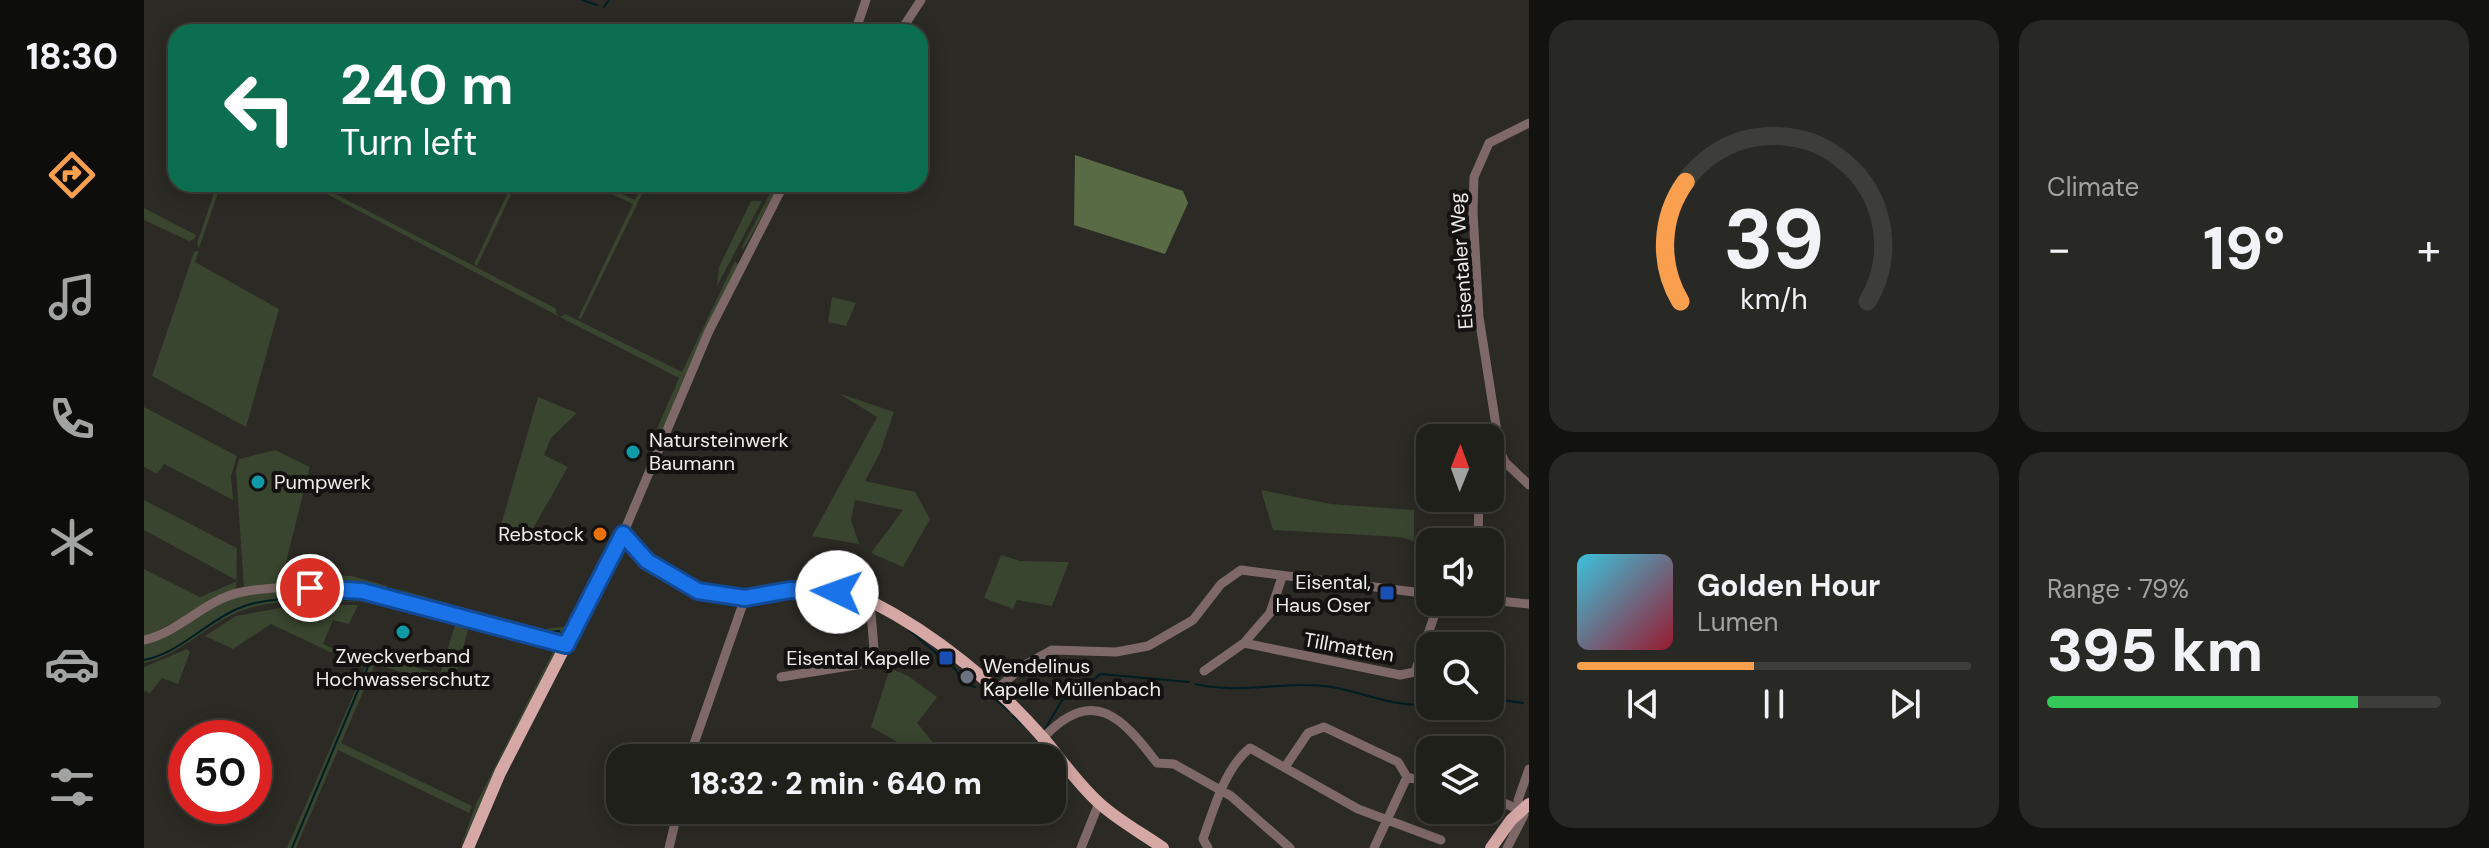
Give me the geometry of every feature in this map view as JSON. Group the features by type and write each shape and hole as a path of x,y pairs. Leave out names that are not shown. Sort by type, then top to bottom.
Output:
{"main road":[{"path":"468,848 500,773 623,534 647,561"},
{"path":"614,552 647,561 698,591 745,598 803,590 851,594 918,629 995,691 1043,738 1099,803 1163,848"},
{"path":"1491,848 1524,807"}],"street":[{"path":"858,24 866,0"},
{"path":"905,24 921,0"},
{"name":"Eisentaler Weg","path":"1498,424 1479,317 1473,184 1489,143 1529,123"},
{"path":"623,534 709,331 780,192"},
{"path":"1504,460 1529,485"},
{"path":"995,691 1023,666 1052,650 1116,652 1148,646 1193,620 1232,573 1241,570 1416,592"},
{"path":"1204,671 1244,643 1270,613 1282,577"},
{"path":"144,640 163,633 207,605 241,592 310,588 362,591 566,645"},
{"path":"694,744 745,598"},
{"path":"1504,601 1529,604"},
{"path":"781,677 868,663 874,649 869,605"},
{"name":"Tillmatten","path":"1244,643 1400,675 1416,670"},
{"path":"1043,738 1062,718 1075,712 1093,712 1122,720 1157,763 1174,764 1221,791 1247,808 1290,848"},
{"path":"1285,767 1308,733 1324,727 1398,762 1407,777 1416,779"},
{"path":"1208,848 1203,839 1221,791 1241,756 1250,748 1358,809 1441,840"},
{"path":"1507,848 1524,815 1524,807 1518,800 1529,769"},
{"path":"1374,848 1407,777"},
{"path":"1504,801 1524,807"},
{"path":"1081,848 1099,803"},
{"path":"669,848 675,824"}],"green space":[{"path":"1075,155 1183,191 1188,203 1165,254 1074,225"},
{"path":"214,192 218,192 199,248 197,244"},
{"path":"323,192 331,192 555,308 558,316"},
{"path":"508,192 512,192 477,266 474,264"},
{"path":"607,192 617,192 635,200 639,192 643,192 581,319 578,318 633,204"},
{"path":"771,192 776,192 743,250"},
{"path":"751,201 762,201 717,286 719,267"},
{"path":"144,208 196,235 194,239 189,241 144,220"},
{"path":"199,251 195,262 279,309 246,427 152,376 194,252"},
{"path":"735,261 738,264 654,448 649,447 679,378 560,317 565,314 682,372"},
{"path":"832,297 856,303 846,326 828,322"},
{"path":"838,393 894,412 880,453 865,481 915,492 930,519 903,567 871,553 903,510 855,500 851,520 859,544 812,536 877,417"},
{"path":"538,397 577,413 551,438 544,455 568,467 526,541 498,535"},
{"path":"144,407 237,456 231,476 233,500 164,464 157,474 144,467"},
{"path":"275,450 310,467 283,574 352,576 472,610 470,615 352,587 244,588 236,471 239,459"},
{"path":"1261,490 1331,504 1414,510 1414,541 1400,537 1273,530"},
{"path":"144,500 237,548 236,580 144,530"},
{"path":"1001,555 1020,561 1069,562 1052,606 1017,600 1013,609 984,598"},
{"path":"144,569 200,597 236,582 236,592 144,637"},
{"path":"270,590 368,594 366,601 284,602 252,607 224,619 169,654 144,663 144,642 229,598"},
{"path":"296,605 358,605 349,624 333,620 323,644 364,662 362,667 271,624 233,649 205,636 236,616"},
{"path":"477,611 545,629 568,626 554,637 476,618"},
{"path":"455,625 468,630 452,687 375,664 341,743 472,806 469,813 338,750 296,848 287,848 371,654 440,674"},
{"path":"559,647 460,848 476,804 555,648"},
{"path":"187,649 190,652 178,684 162,678 150,693 144,691 144,667"},
{"path":"890,668 908,676 937,697 917,723 934,744 901,744 871,727"}],"waterway":[{"path":"582,0 597,5"},
{"path":"604,7 609,0"},
{"path":"382,591 388,588 468,613"},
{"path":"832,597 868,607"},
{"path":"144,660 169,651 225,615 252,604 283,599 361,599"},
{"path":"479,616 542,633 559,631"},
{"path":"909,630 956,670 963,683 975,687"},
{"path":"292,848 372,657"},
{"path":"1044,731 1062,700 1081,692 1100,674 1189,682"},
{"path":"1195,684 1230,688 1315,685 1416,705"},
{"path":"982,690 991,696"},
{"path":"996,700 1009,711"},
{"path":"1504,700 1523,703"},
{"path":"1013,716 1025,726"}],"place":[{"name":"Natursteinwerk Baumann","path":"633,452"},
{"name":"Pumpwerk","path":"258,482"},
{"name":"Rebstock","path":"600,534"},
{"name":"Eisental, Haus Oser","path":"1387,593"},
{"name":"Zweckverband Hochwasserschutz","path":"403,632"},
{"name":"Eisental Kapelle","path":"946,658"},
{"name":"Wendelinus Kapelle Müllenbach","path":"967,677"}],"route":[{"path":"310,588 362,591 566,645 623,534 647,561 667,576 698,591 745,598 790,590 837,592"}]}
